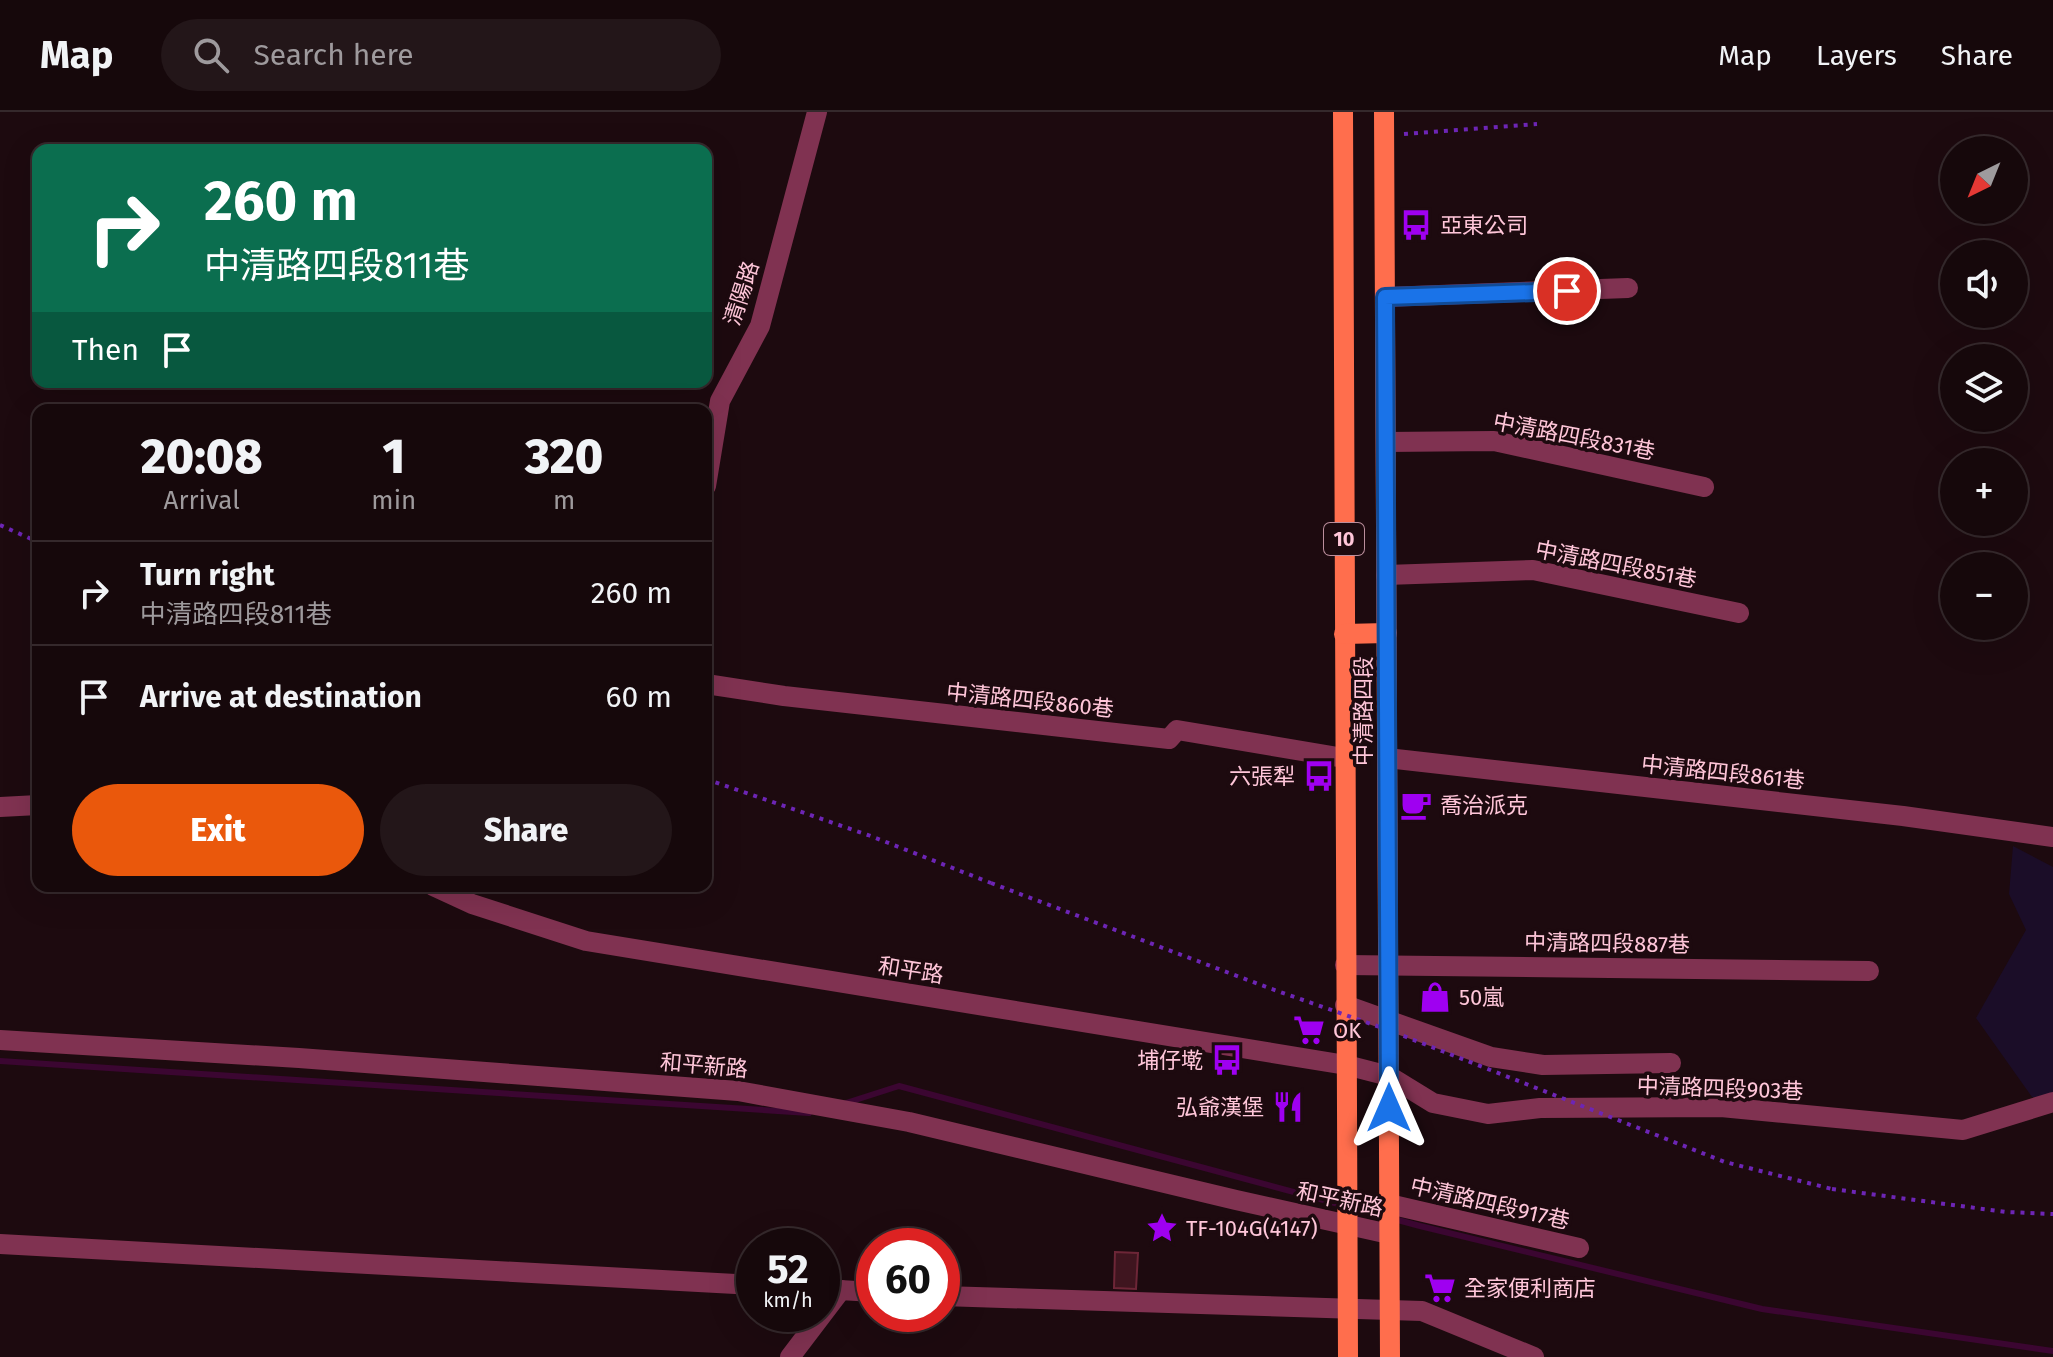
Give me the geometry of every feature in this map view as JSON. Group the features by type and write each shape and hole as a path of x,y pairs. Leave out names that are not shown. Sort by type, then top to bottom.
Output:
{"main road":[{"name":"中清路四段","path":"1343,112 1346,1308"},
{"name":"中清路四段","path":"1384,112 1389,1310"},
{"path":"1344,634 1387,633"},
{"name":"10","path":"1346,1308 1348,1357"},
{"name":"10","path":"1389,1310 1390,1357"}],"street":[{"name":"清陽路","path":"712,450 720,401 760,326 817,112"},
{"path":"1385,297 1628,288"},
{"name":"中清路四段831巷","path":"1386,442 1494,441 1704,487"},
{"name":"中清路四段851巷","path":"1386,575 1533,570 1739,613"},
{"name":"中清路四段860巷","path":"712,685 784,696 1169,739 1177,730 1344,758"},
{"name":"中清路四段861巷","path":"1387,758 1903,816 2053,837"},
{"path":"0,807 32,805"},
{"name":"和平路","path":"446,892 472,904 586,941 1346,1065 1389,1076"},
{"name":"中清路四段887巷","path":"1345,965 1869,971"},
{"path":"1345,1005 1491,1057 1543,1065 1671,1063"},
{"name":"和平新路","path":"0,1040 299,1058 738,1091 909,1122 1389,1219"},
{"name":"中清路四段903巷","path":"1389,1076 1433,1103 1488,1114 1540,1108 1721,1107 1963,1130 2053,1102"},
{"name":"中清路四段917巷","path":"1389,1219 1579,1248"},
{"path":"0,1244 736,1284"},
{"path":"960,1297 1422,1311 1523,1355"},
{"path":"790,1357 805,1332"}],"path":[{"path":"1384,135 1537,124"},
{"path":"0,525 32,539"},
{"path":"712,781 868,835 1254,983 1391,1031 1725,1162 1832,1189 2006,1212 2053,1214"}],"shaded area":[{"path":"2013,846 2053,867 2053,1097 2032,1097 1976,1018 2026,930 2009,894"}],"building":[{"path":"1115,1252 1138,1253 1136,1289 1114,1288"}],"waterway":[{"path":"0,1061 809,1113"},
{"path":"846,1103 899,1086 1420,1226 1762,1309 2053,1351"}],"place":[{"name":"亞東公司","path":"1416,225"},
{"name":"六張犁","path":"1319,776"},
{"name":"喬治派克","path":"1416,805"},
{"name":"50嵐","path":"1435,997"},
{"name":"OK","path":"1309,1030"},
{"name":"埔仔墘","path":"1227,1060"},
{"name":"弘爺漢堡","path":"1288,1107"},
{"name":"TF-104G(4147)","path":"1162,1228"},
{"name":"全家便利商店","path":"1440,1288"}],"route":[{"path":"1389,1108 1385,297 1567,291"}]}
